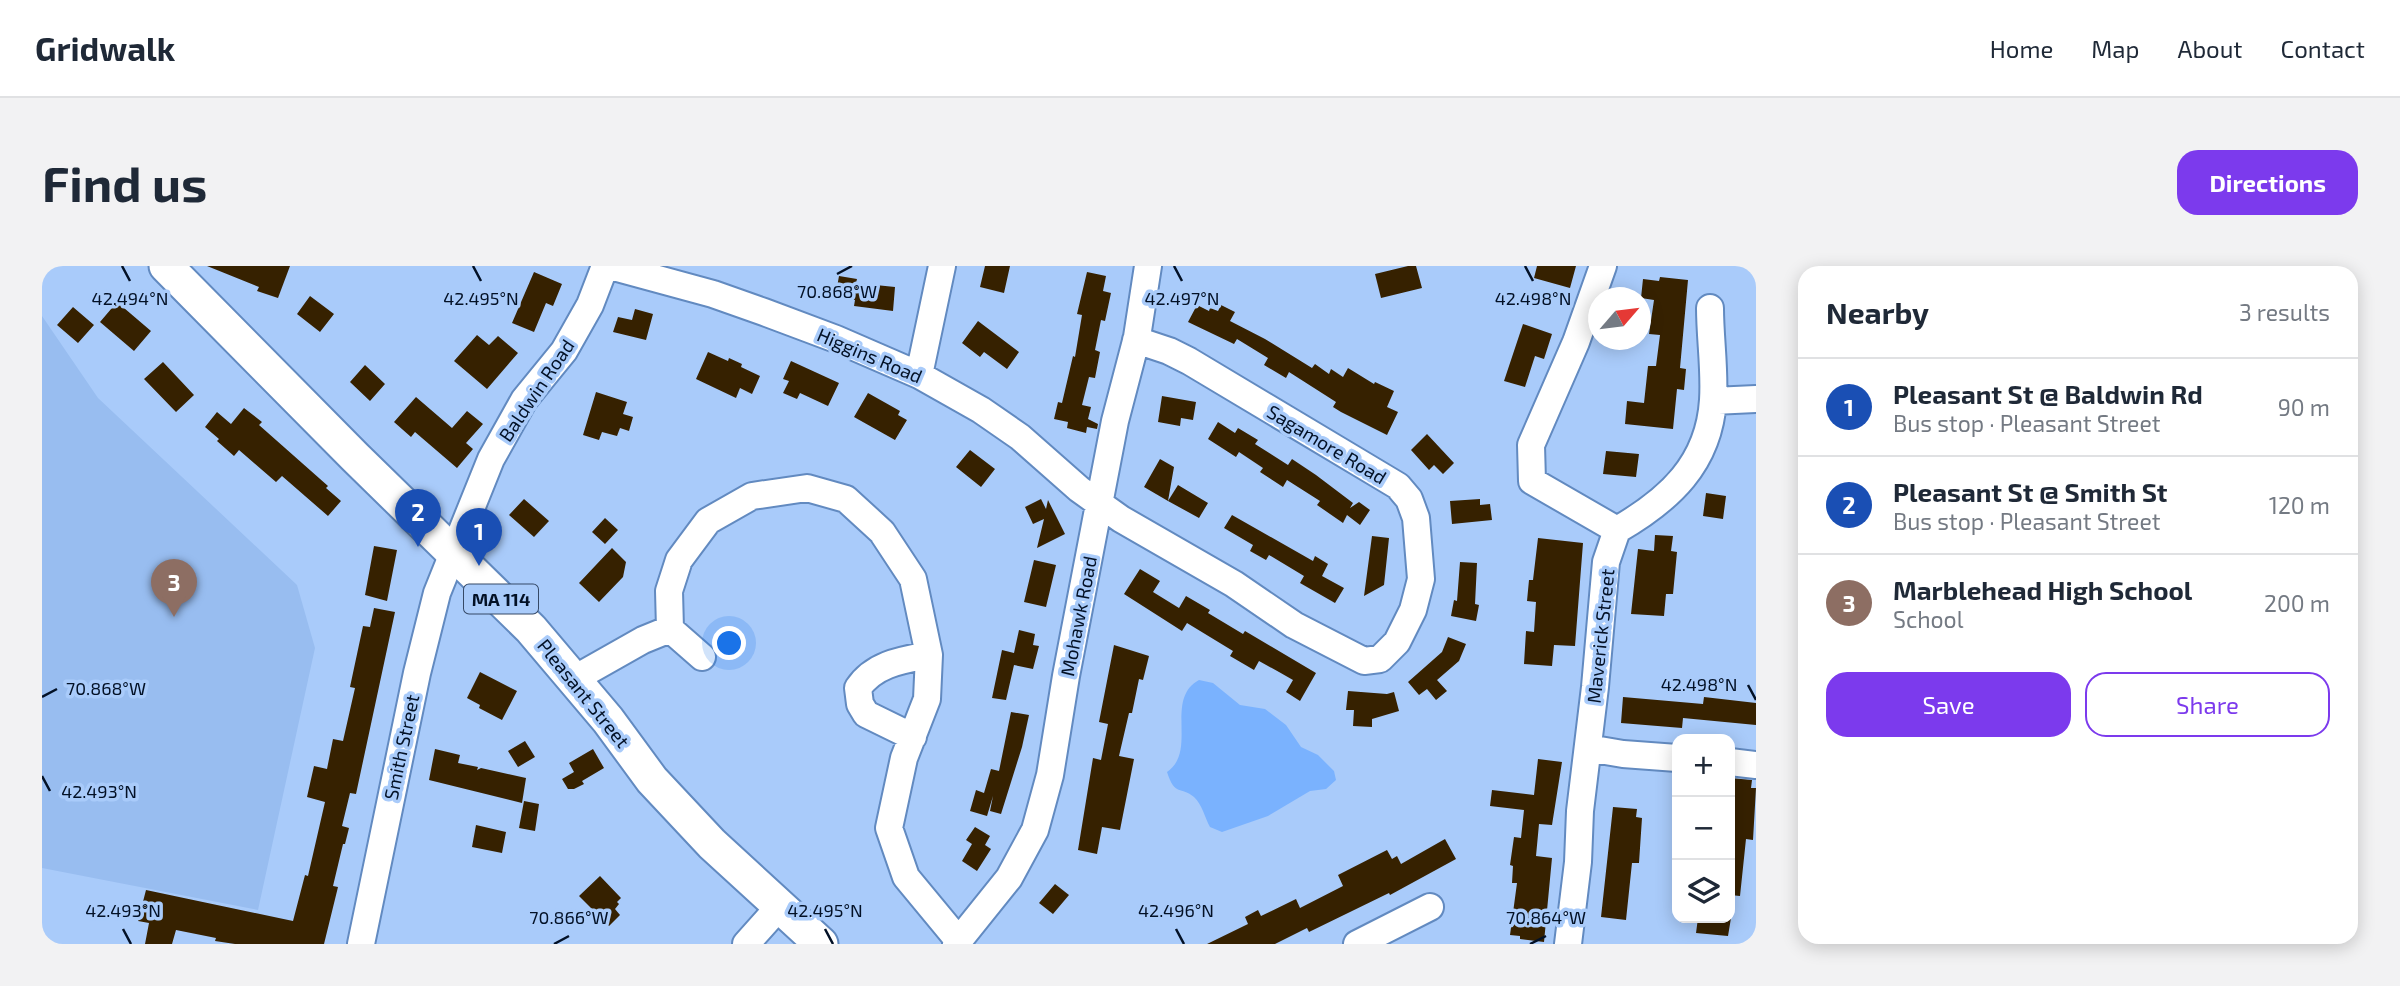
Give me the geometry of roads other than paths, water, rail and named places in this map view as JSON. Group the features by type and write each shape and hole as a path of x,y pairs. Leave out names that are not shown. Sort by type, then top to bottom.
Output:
{"main road":[{"name":"Pleasant Street","path":"166,266 355,457 531,629 608,720 652,780 712,844 821,944"}],"street":[{"name":"Baldwin Road","path":"453,553 491,460 524,400 564,351 590,305 607,266"},
{"name":"Higgins Road","path":"607,266 713,294 919,375 1020,437 1100,504"},
{"path":"919,375 942,266"},
{"name":"Mohawk Road","path":"957,942 1009,878 1035,830 1051,775 1066,676 1115,421 1136,340 1148,266"},
{"path":"1603,266 1576,342 1531,445 1532,481 1617,530 1667,495 1689,474 1707,432 1713,401 1710,308"},
{"name":"Sagamore Road","path":"1100,504 1121,519 1234,584 1294,625 1364,661 1381,659 1397,642 1413,610 1421,579 1416,517 1409,499 1398,486 1189,361 1136,340"},
{"path":"1713,401 1756,399"},
{"path":"702,657 670,629 669,591 679,560 708,521 752,496 807,488 846,499 882,532 913,579 929,655 927,699 904,758 889,828 906,877 957,942"},
{"name":"Maverick Street","path":"1568,944 1606,562 1617,530"},
{"name":"Smith Street","path":"361,944 417,673 438,593 453,553"},
{"path":"575,679 643,640 670,629"},
{"path":"913,737 866,714 860,705 858,688 866,675 899,660 929,655"},
{"path":"1588,748 1672,758"},
{"path":"1735,762 1756,765"},
{"path":"746,944 779,907"},
{"path":"1357,944 1430,907"}],"place":[{"name":"Pleasant St @ Smith St","path":"418,547"},
{"name":"Pleasant St @ Baldwin Rd","path":"479,566"},
{"name":"Marblehead High School","path":"174,617"}]}
